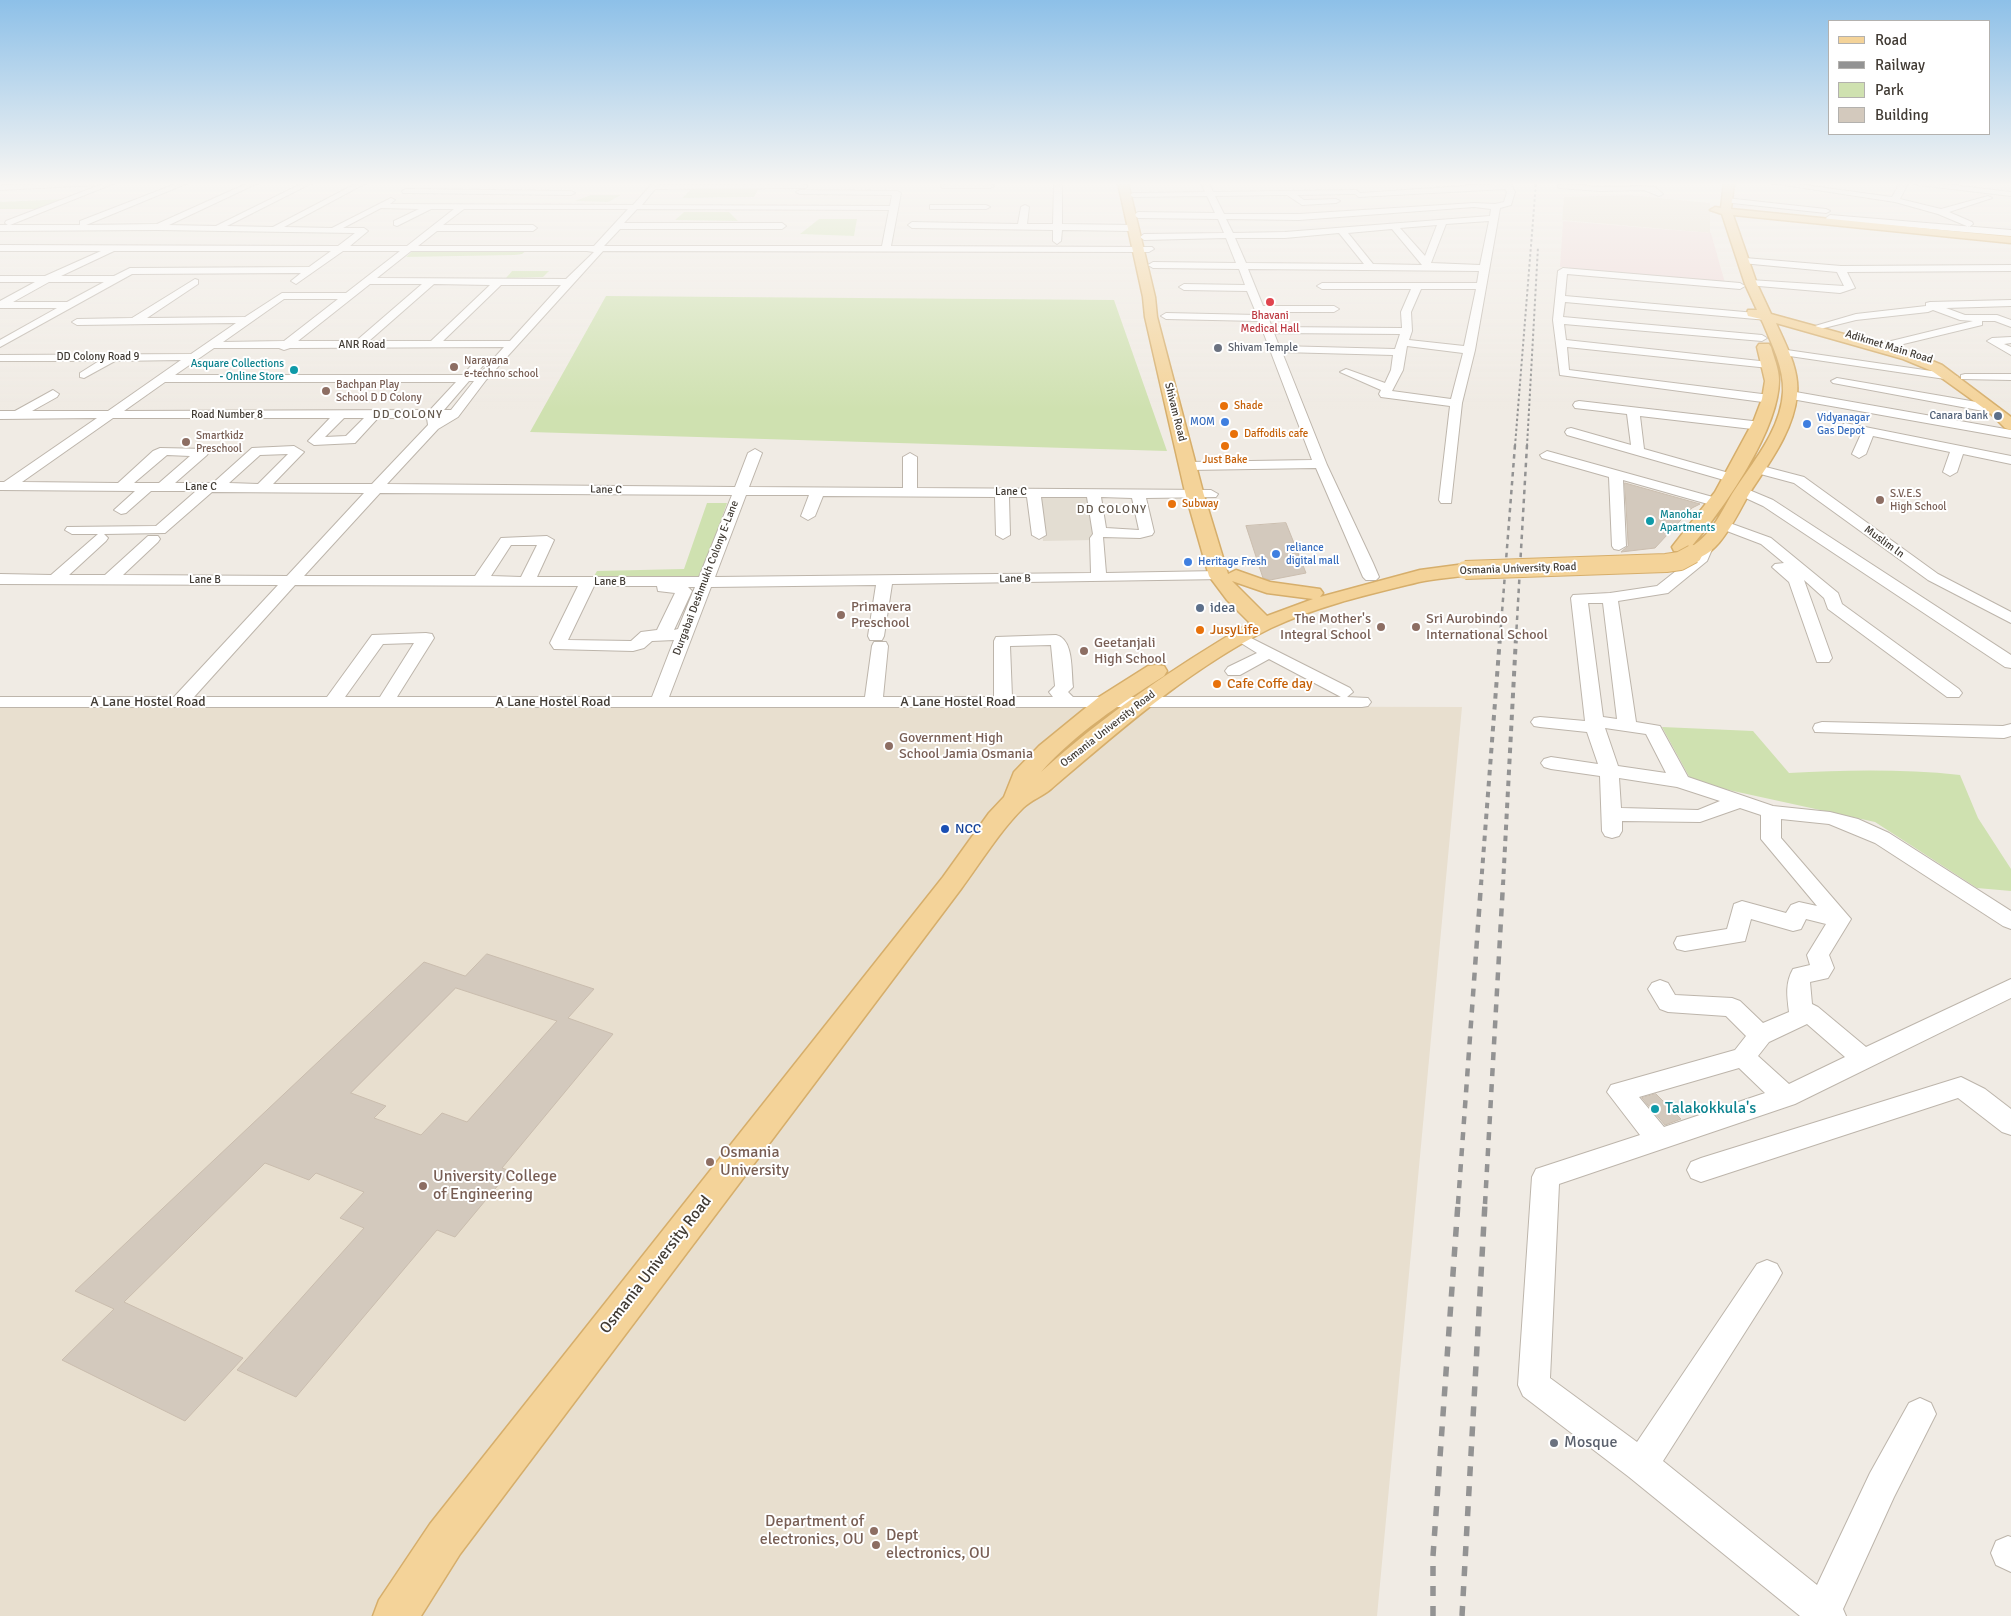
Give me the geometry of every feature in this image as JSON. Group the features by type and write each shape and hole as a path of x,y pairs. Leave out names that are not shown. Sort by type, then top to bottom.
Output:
{"main road":[{"name":"Shivam Road","path":"1143,258 1150,317 1189,466 1203,493 1229,570 1225,586 1265,613"},
{"name":"Shivam Road","path":"1150,258 1166,316 1167,329 1183,384"},
{"name":"Osmania University Road","path":"1016,800 1023,777 1047,750 1107,702 1265,613 1312,593 1383,578 1420,576 1466,570 1680,561 1693,549 1722,529 1742,491 1758,469 1778,432 1790,395 1790,382 1780,352 1742,282 1745,261"},
{"name":"Osmania University Road","path":"1693,549 1696,532 1731,478 1761,426 1770,399 1772,380 1760,317"},
{"path":"1760,317 1819,328"},
{"path":"1760,317 1819,328"},
{"name":"Adikmet Main Road","path":"1819,328 1840,331 1930,359 2011,414"},
{"name":"Adikmet Main Road","path":"1819,328 1908,356 1958,377 2011,425"},
{"name":"Shivam Road","path":"1201,448 1206,466 1203,493 1217,512"},
{"path":"1229,570 1267,587 1312,593"},
{"name":"Osmania University Road","path":"395,1616 445,1539 941,898 998,818 1016,800 1041,786 1068,760 1139,703 1237,640 1265,613 1320,603 1383,578"}],"street":[{"path":"0,305 49,278 92,258"},
{"path":"296,281 327,258"},
{"path":"271,358 396,258"},
{"path":"179,702 376,488 434,420 465,378 578,258"},
{"path":"164,379 482,378 593,258"},
{"path":"1240,258 1321,464 1361,549 1383,578"},
{"path":"1364,258 1370,266"},
{"path":"1423,258 1428,264"},
{"path":"1428,264 1430,258"},
{"path":"1446,500 1456,403 1469,350 1485,258"},
{"path":"1745,261 1841,269 2011,268"},
{"path":"1153,265 1243,265 1298,262 1313,266 1428,264 1483,268"},
{"path":"1313,266 1346,330"},
{"path":"1830,268 1839,283"},
{"path":"1644,328 1642,305 1651,292 1742,282 1840,290 1850,288 1841,269"},
{"path":"0,344 68,304 130,271 311,270"},
{"path":"1760,317 1563,271 1558,320 1564,373 1662,401 1761,426"},
{"path":"0,279 115,280"},
{"path":"368,280 569,282"},
{"path":"358,344 432,281"},
{"path":"434,344 499,281"},
{"path":"135,321 195,282"},
{"path":"1400,306 1418,285"},
{"path":"1166,316 1262,313 1382,286 1480,286"},
{"path":"1382,286 1400,306 1407,331 1400,347 1397,370 1386,394 1456,403"},
{"path":"1184,287 1252,288"},
{"path":"2,488 164,379 282,296 347,296"},
{"path":"1559,298 1642,305"},
{"path":"2006,322 1968,319 1930,305 2011,303"},
{"path":"0,305 68,304"},
{"path":"1969,304 2006,322"},
{"path":"1839,403 1837,381 1819,328 1856,316 1928,309"},
{"path":"1558,320 1644,328 1760,317"},
{"path":"77,322 246,320"},
{"path":"1887,345 1980,323"},
{"path":"1269,330 1407,331"},
{"path":"2011,340 1992,341 2011,352"},
{"path":"1561,343 1769,365"},
{"name":"ANR Road","path":"212,345 512,344"},
{"path":"1276,349 1400,347 1469,350"},
{"path":"1780,352 1958,377 2011,376"},
{"path":"84,375 113,357"},
{"name":"DD Colony Road 9","path":"0,358 196,357"},
{"path":"0,366 14,358"},
{"path":"1346,372 1388,388"},
{"name":"Road Number 8","path":"0,415 374,415 434,420 454,414 482,378"},
{"path":"1837,381 1994,409"},
{"path":"0,426 53,394"},
{"path":"1790,395 2011,434"},
{"path":"1579,405 1633,412 1662,401 1770,399"},
{"path":"1633,412 1638,450"},
{"path":"340,415 314,441 350,440 374,415"},
{"path":"1845,427 2011,460"},
{"path":"1571,432 1731,478"},
{"path":"1859,454 1868,432"},
{"path":"1950,472 1958,449"},
{"path":"72,530 160,530 257,451 294,450 297,452 262,487"},
{"path":"122,486 158,454 166,452 202,452 170,489"},
{"name":"Durgabai Deshmukh Colony E-Lane","path":"658,702 755,454"},
{"path":"1547,455 1715,502"},
{"path":"910,456 910,492"},
{"path":"1189,466 1321,464"},
{"name":"Muslim ln","path":"1758,469 1799,480 1933,577 2011,618"},
{"path":"1616,475 1619,546"},
{"path":"2,488 122,486 144,490"},
{"name":"Lane C","path":"144,490 262,487 1203,493"},
{"path":"120,510 144,490"},
{"path":"1742,491 1768,503 2011,663"},
{"path":"808,516 816,492"},
{"path":"1002,492 1003,534"},
{"path":"1038,492 1042,529"},
{"path":"1092,492 1099,532 1102,534 1140,534 1147,532 1138,492"},
{"path":"1722,529 1765,556 1796,580 1824,658"},
{"path":"1722,529 1766,541 1832,596 1834,606 1953,693"},
{"path":"58,576 101,538"},
{"path":"1097,538 1098,578"},
{"path":"112,576 153,539"},
{"path":"480,581 506,541 547,540 527,581"},
{"path":"1693,549 1702,558 1662,590 1610,598 1579,598 1595,724 1609,769 1612,822 1700,816 1740,802"},
{"name":"Lane B","path":"0,580 58,576 112,576 290,580 527,581 586,585 1098,578 1229,570"},
{"path":"873,702 885,580"},
{"path":"663,635 684,591 682,588 586,585 558,644 632,646 638,644 644,636 684,634"},
{"path":"1610,598 1627,725"},
{"path":"332,702 378,639 426,638 384,702"},
{"path":"1003,697 1002,642 1048,640 1059,642 1064,687 1063,697"},
{"path":"1237,640 1262,657 1318,686"},
{"path":"1237,640 1344,692"},
{"path":"1234,671 1262,657"},
{"name":"A Lane Hostel Road","path":"0,702 873,702 1003,697 1063,697 1107,702 1139,703 1362,702"},
{"path":"1540,722 1627,725 1650,728 1655,731 1680,781"},
{"path":"1822,728 2004,732 2011,730"},
{"path":"1551,763 1609,769 1680,781 1771,812 1830,818 1868,830 2011,921"},
{"path":"1771,812 1771,839 1840,919"},
{"path":"1686,943 1737,935 1742,909 1793,923 1799,910 1840,919"},
{"path":"1801,1017 1798,983 1801,975 1820,972 1822,968 1818,955 1840,919"},
{"path":"1660,988 1668,1003 1732,1007 1760,1035"},
{"path":"1920,1414 1882,1485 1825,1614 1641,1466 1534,1385 1546,1177 1786,1097 1866,1060 2011,988"},
{"path":"1659,1139 1620,1092 1743,1056 1760,1035 1810,1013 1866,1060"},
{"path":"1743,1056 1786,1097"},
{"path":"1701,1170 1961,1087 1976,1096 2011,1124"},
{"path":"1641,1466 1767,1273"}],"shaded area":[{"path":"1561,258 1718,258 1725,283 1560,267"},
{"path":"1090,497 1094,540 1043,541 1037,498"},
{"name":"Osmania University","path":"0,704 1462,707 1377,1616 0,1616"}],"green space":[{"path":"512,271 549,271 543,277 506,278"},
{"path":"606,296 1114,300 1167,451 530,432"},
{"path":"707,503 727,503 701,578 593,578 597,571 684,569"},
{"path":"1662,727 1753,731 1789,773 1874,771 1960,775 1978,818 2011,869 2011,891 1977,888 1875,822 1692,782"}],"building":[{"name":"Manohar Apartments","path":"1625,483 1700,504 1692,508 1655,548 1621,552 1628,546"},
{"path":"1286,523 1306,573 1270,580 1263,578 1246,526"},
{"name":"University College of Engineering","path":"487,954 594,989 568,1018 613,1034 502,1168 510,1171 455,1237 437,1230 296,1397 237,1370 364,1228 340,1218 364,1192 316,1173 309,1180 265,1163 124,1302 243,1358 185,1421 62,1360 114,1309 75,1291 424,962 465,976","holes":["456,988 557,1021 467,1122 442,1113 421,1135 374,1118 386,1106 351,1093"]},
{"path":"1656,1094 1681,1119 1665,1125 1642,1098"}],"railway":[{"path":"1515,446 1530,258"},
{"path":"1527,446 1537,258"},
{"path":"1500,638 1515,445"},
{"path":"1516,638 1527,445"},
{"path":"1481,885 1500,637"},
{"path":"1503,885 1516,637"},
{"path":"1458,1204 1481,884"},
{"path":"1485,1204 1503,884"},
{"path":"1433,1616 1433,1556 1458,1203"},
{"path":"1462,1616 1485,1203"}],"place":[{"name":"Bhavani Medical Hall","path":"1270,302"},
{"name":"Shivam Temple","path":"1218,348"},
{"name":"Narayana e-techno school","path":"454,367"},
{"name":"Asquare Collections - Online Store","path":"294,370"},
{"name":"Bachpan Play School D D Colony","path":"326,391"},
{"name":"Shade","path":"1224,406"},
{"name":"Canara bank","path":"1998,416"},
{"name":"MOM","path":"1225,422"},
{"name":"Vidyanagar Gas Depot","path":"1807,424"},
{"name":"Daffodils cafe","path":"1234,434"},
{"name":"Smartkidz Preschool","path":"186,442"},
{"name":"Just Bake","path":"1225,446"},
{"name":"S.V.E.S High School","path":"1880,500"},
{"name":"Subway","path":"1172,504"},
{"name":"Manohar Apartments","path":"1650,521"},
{"name":"reliance digital mall","path":"1276,554"},
{"name":"Heritage Fresh","path":"1188,562"},
{"name":"idea","path":"1200,608"},
{"name":"Primavera Preschool","path":"841,615"},
{"name":"The Mother's Integral School","path":"1381,627"},
{"name":"Sri Aurobindo International School","path":"1416,627"},
{"name":"JusyLife","path":"1200,630"},
{"name":"Geetanjali High School","path":"1084,651"},
{"name":"Cafe Coffe day","path":"1217,684"},
{"name":"Government High School Jamia Osmania","path":"889,746"},
{"name":"NCC","path":"945,829"},
{"name":"Talakokkula's","path":"1655,1109"},
{"name":"Osmania University","path":"710,1162"},
{"name":"University College of Engineering","path":"423,1186"},
{"name":"Mosque","path":"1554,1443"},
{"name":"Department of electronics, OU","path":"874,1531"},
{"name":"Dept electronics, OU","path":"876,1545"}],"district":[{"name":"DD COLONY","path":"408,415"},
{"name":"DD COLONY","path":"1112,510"}]}
